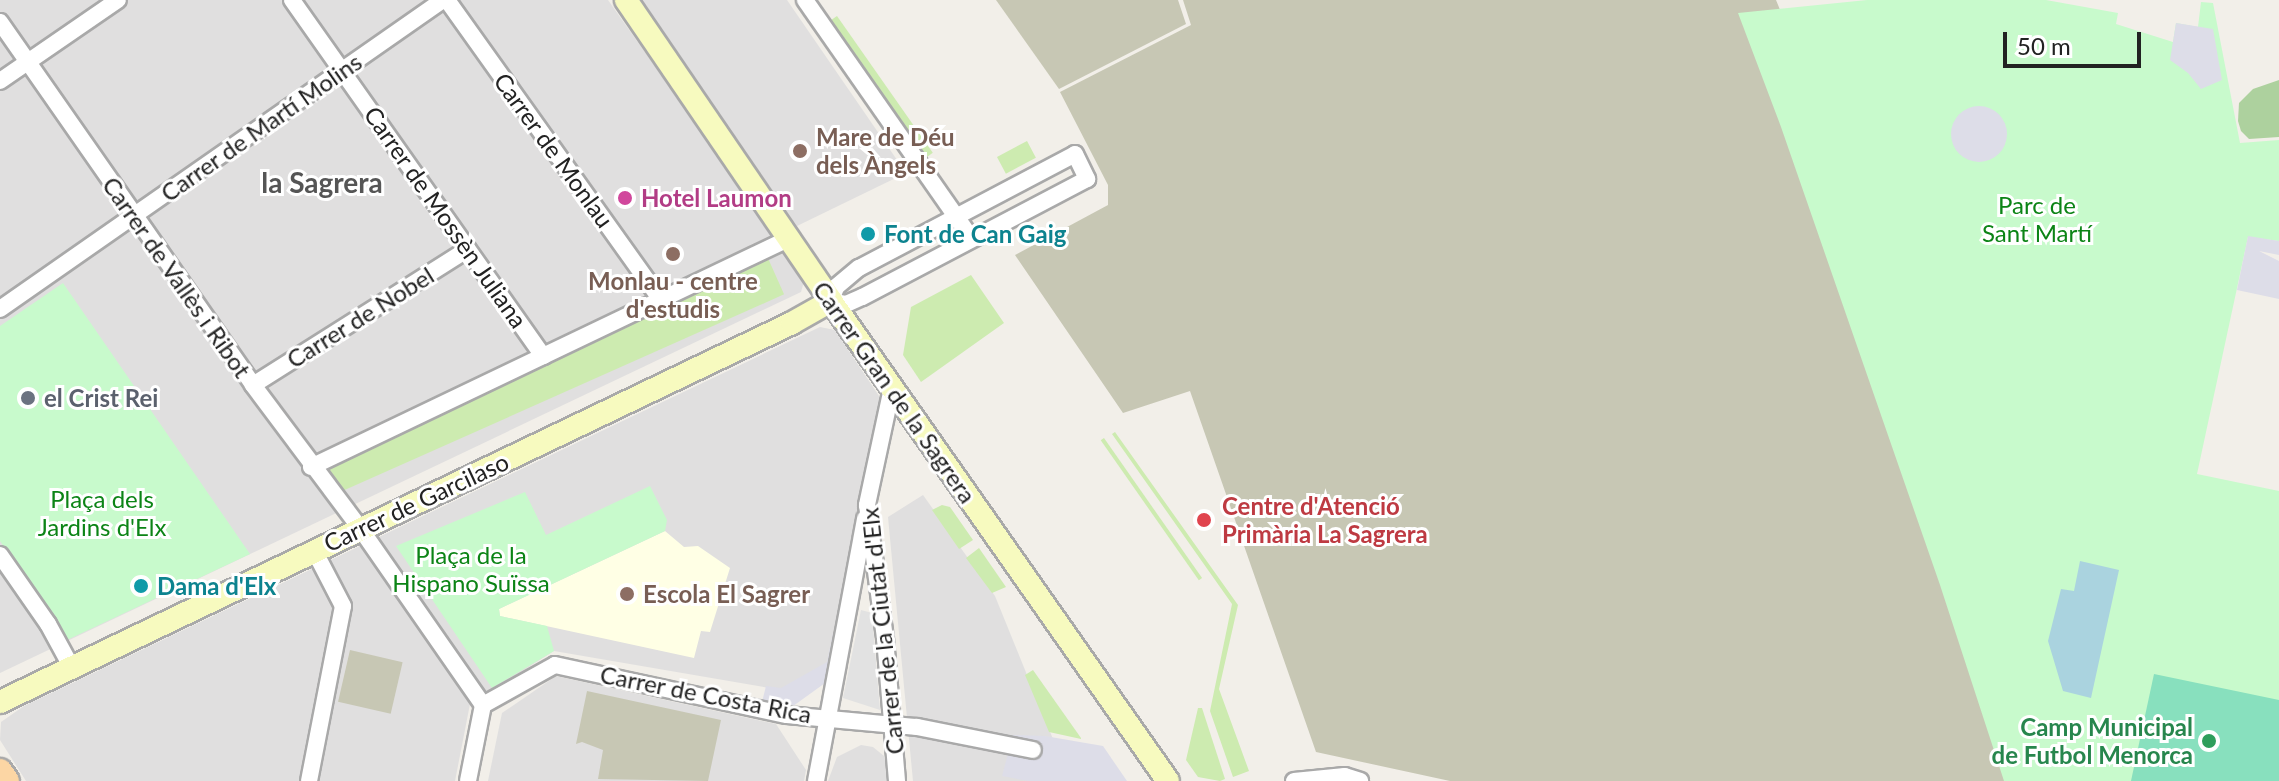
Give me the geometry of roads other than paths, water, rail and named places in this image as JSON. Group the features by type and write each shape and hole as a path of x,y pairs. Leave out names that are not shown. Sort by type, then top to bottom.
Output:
{"main road":[{"path":"0,771 7,781"}],"street":[{"path":"0,81 118,0"},
{"name":"Carrer de Mossèn Juliana","path":"292,0 543,356"},
{"name":"Carrer de Martí Molins","path":"0,309 445,0"},
{"name":"Carrer de Monlau","path":"445,0 661,300"},
{"name":"Carrer Gran de la Sagrera","path":"626,0 831,301 1168,781"},
{"path":"805,0 971,238"},
{"name":"Carrer de Vallès i Ribot","path":"0,22 253,385 311,467 360,528 483,705"},
{"name":"Carrer de Garcilaso","path":"0,702 792,323 831,301 846,304 862,297 1087,179 1075,154 849,274 836,287 831,301"},
{"path":"311,467 790,238"},
{"name":"Carrer de Nobel","path":"253,385 468,249"},
{"name":"Carrer de la Ciutat d'Elx","path":"892,388 867,505 885,638 897,781"},
{"path":"816,781 867,505"},
{"path":"309,781 343,606 314,550"},
{"path":"0,555 48,624 72,668"},
{"name":"Carrer de Costa Rica","path":"483,705 555,665 787,715 891,724 1033,750"},
{"path":"468,781 483,705"},
{"path":"1294,781 1345,776 1360,781"}],"water":[{"path":"2080,561 2119,570 2091,698 2063,691 2048,641 2061,589 2074,591"}],"place":[{"name":"Mare de Déu dels Àngels","path":"800,151"},
{"name":"Hotel Laumon","path":"625,198"},
{"name":"Font de Can Gaig","path":"868,234"},
{"name":"Monlau - centre d'estudis","path":"673,254"},
{"name":"el Crist Rei","path":"28,398"},
{"name":"Centre d'Atenció Primària La Sagrera","path":"1204,520"},
{"name":"Dama d'Elx","path":"141,586"},
{"name":"Escola El Sagrer","path":"627,594"},
{"name":"Camp Municipal de Futbol Menorca","path":"2209,741"}],"district":[{"name":"la Sagrera","path":"322,182"}],"park label":[{"name":"Parc de Sant Martí","path":"2037,219"},
{"name":"Plaça dels Jardins d'Elx","path":"102,513"},
{"name":"Plaça de la Hispano Suïssa","path":"471,569"}]}
